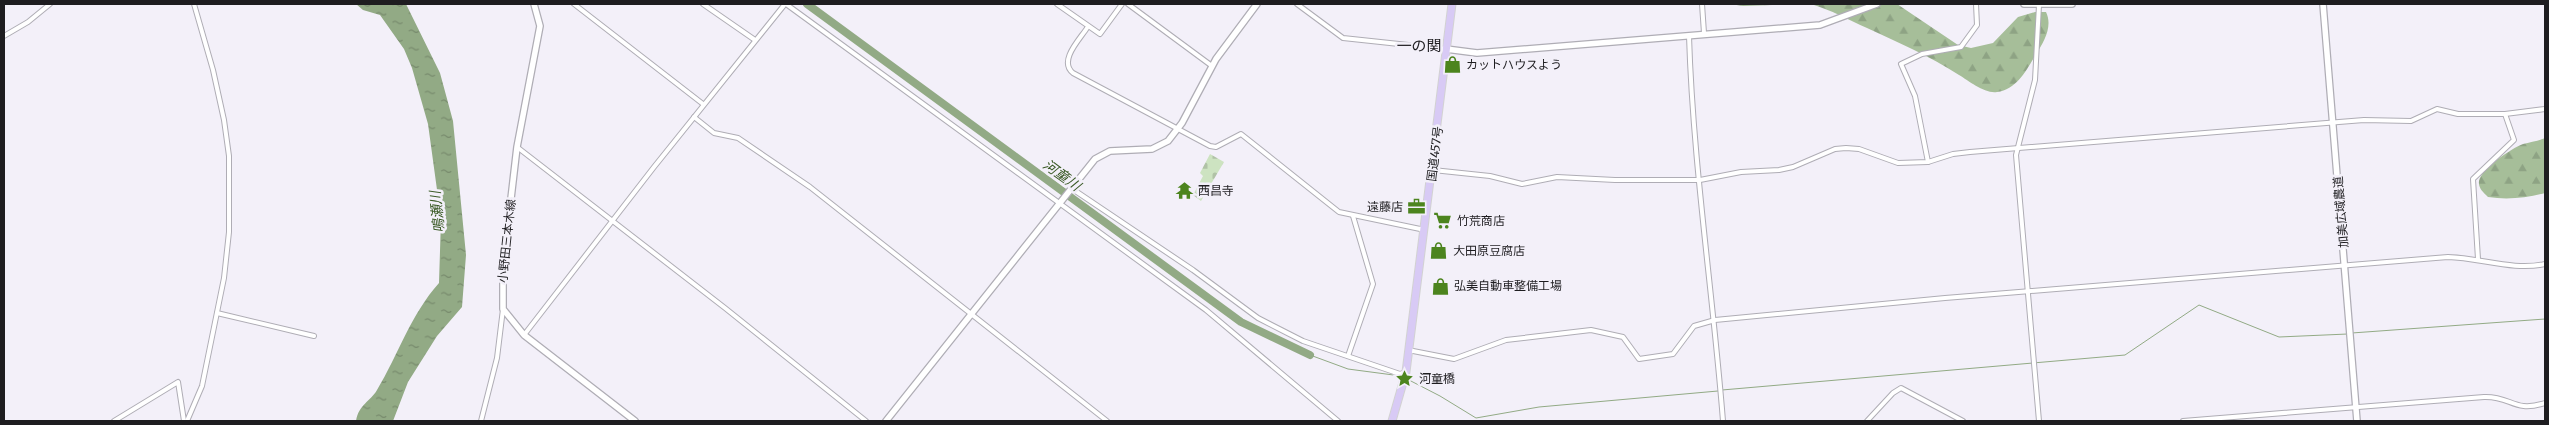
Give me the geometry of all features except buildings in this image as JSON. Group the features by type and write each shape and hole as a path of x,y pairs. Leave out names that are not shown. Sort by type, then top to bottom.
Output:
{"highway":[{"name":"国道457号","path":"1392,421 1401,396 1406,373 1433,170 1452,4"}],"street":[{"path":"4,36 28,22 50,4"},
{"path":"186,421 202,386 227,258 229,156 215,78 194,4"},
{"path":"574,4 703,104"},
{"path":"703,4 754,40"},
{"path":"524,335 703,104 754,40 786,4 1206,310 1332,420 1338,421"},
{"path":"1057,4 1088,28 1100,34 1122,4"},
{"path":"1128,4 1212,66"},
{"path":"886,421 1099,155 1110,151 1152,149 1168,141 1178,129 1212,66 1258,4"},
{"path":"1297,4 1343,38 1476,53 1820,25 1877,4"},
{"path":"1702,4 1704,33"},
{"path":"1928,162 1914,96 1901,64 1922,54 1960,47 1977,25 1976,4"},
{"path":"2024,4 2072,4"},
{"name":"加美広域農道","path":"2323,4 2357,421"},
{"name":"小野田三本木線","path":"503,309 503,267 517,147 539,34 540,18 536,5"},
{"path":"2039,5 2034,93 2016,148 2027,291 2040,421"},
{"path":"1088,28 1068,59 1070,71 1214,147 1241,134 1339,212 1425,230"},
{"path":"1689,36 1692,112 1715,320 1723,421"},
{"path":"1433,170 1490,176 1522,184 1558,177 1615,180 1700,180 1741,172 1779,170 1793,167 1835,149 1846,148 1859,150 1892,162 1928,162 1953,154 2016,148 2333,124 2364,120 2411,121 2436,109 2458,114 2505,114 2545,109"},
{"path":"2478,259 2473,178 2512,144 2514,140 2505,114"},
{"path":"694,117 714,133 738,138 810,188 1107,421"},
{"path":"517,147 866,421"},
{"path":"1070,189 1193,270 1258,318 1304,341 1400,374 1406,373"},
{"path":"1348,356 1373,284 1353,216"},
{"path":"1408,350 1454,359 1506,340 1591,330 1622,337 1639,359 1655,358 1673,354 1694,326 1715,320 2027,291 2448,257 2478,259 2521,267 2545,264"},
{"path":"503,309 524,335 635,421"},
{"path":"482,421 497,358 503,309"},
{"path":"217,314 314,336"},
{"path":"114,421 178,382 186,421"},
{"path":"1867,421 1893,393 1901,388 1963,421"},
{"path":"2183,421 2484,397 2497,398 2526,408 2545,403"}],"green space":[{"path":"1730,4 1806,4 1743,6"},
{"path":"1811,4 1897,4 1958,45 1971,48 1993,43 2018,17 2035,12 2046,12 2049,23 2047,34 2042,44 2020,78 2004,90 1992,92 1977,86 1914,50 1833,12"},
{"path":"2545,138 2545,193 2524,197 2502,198 2488,197 2483,192 2479,186 2479,181 2491,165 2518,146"},
{"path":"1210,154 1224,162 1201,201 1193,195 1203,176 1200,173"}],"water":[{"path":"356,4 406,4 440,73 453,121 466,255 462,307 437,336 408,382 393,421 356,421 362,407 371,398 385,377 420,308 439,283 441,219 428,124 412,68 404,49 380,15 363,10"}],"waterway":[{"name":"河童川","path":"807,4 1241,322 1310,355"},
{"path":"1722,390 2125,355 2199,305 2279,337 2348,334"},
{"path":"2352,333 2545,319"},
{"path":"1310,355 1348,369 1401,376"},
{"path":"1407,379 1476,418 1539,407 1718,391"}],"place":[{"name":"カットハウスよう","path":"1452,65"},
{"name":"西昌寺","path":"1184,191"},
{"name":"遠藤店","path":"1417,207"},
{"name":"竹荒商店","path":"1443,221"},
{"name":"大田原豆腐店","path":"1439,251"},
{"name":"弘美自動車整備工場","path":"1440,286"},
{"name":"河童橋","path":"1405,379"}],"district":[{"name":"一の関","path":"1419,46"}],"water label":[{"name":"鳴瀬川","path":"437,212"}]}
